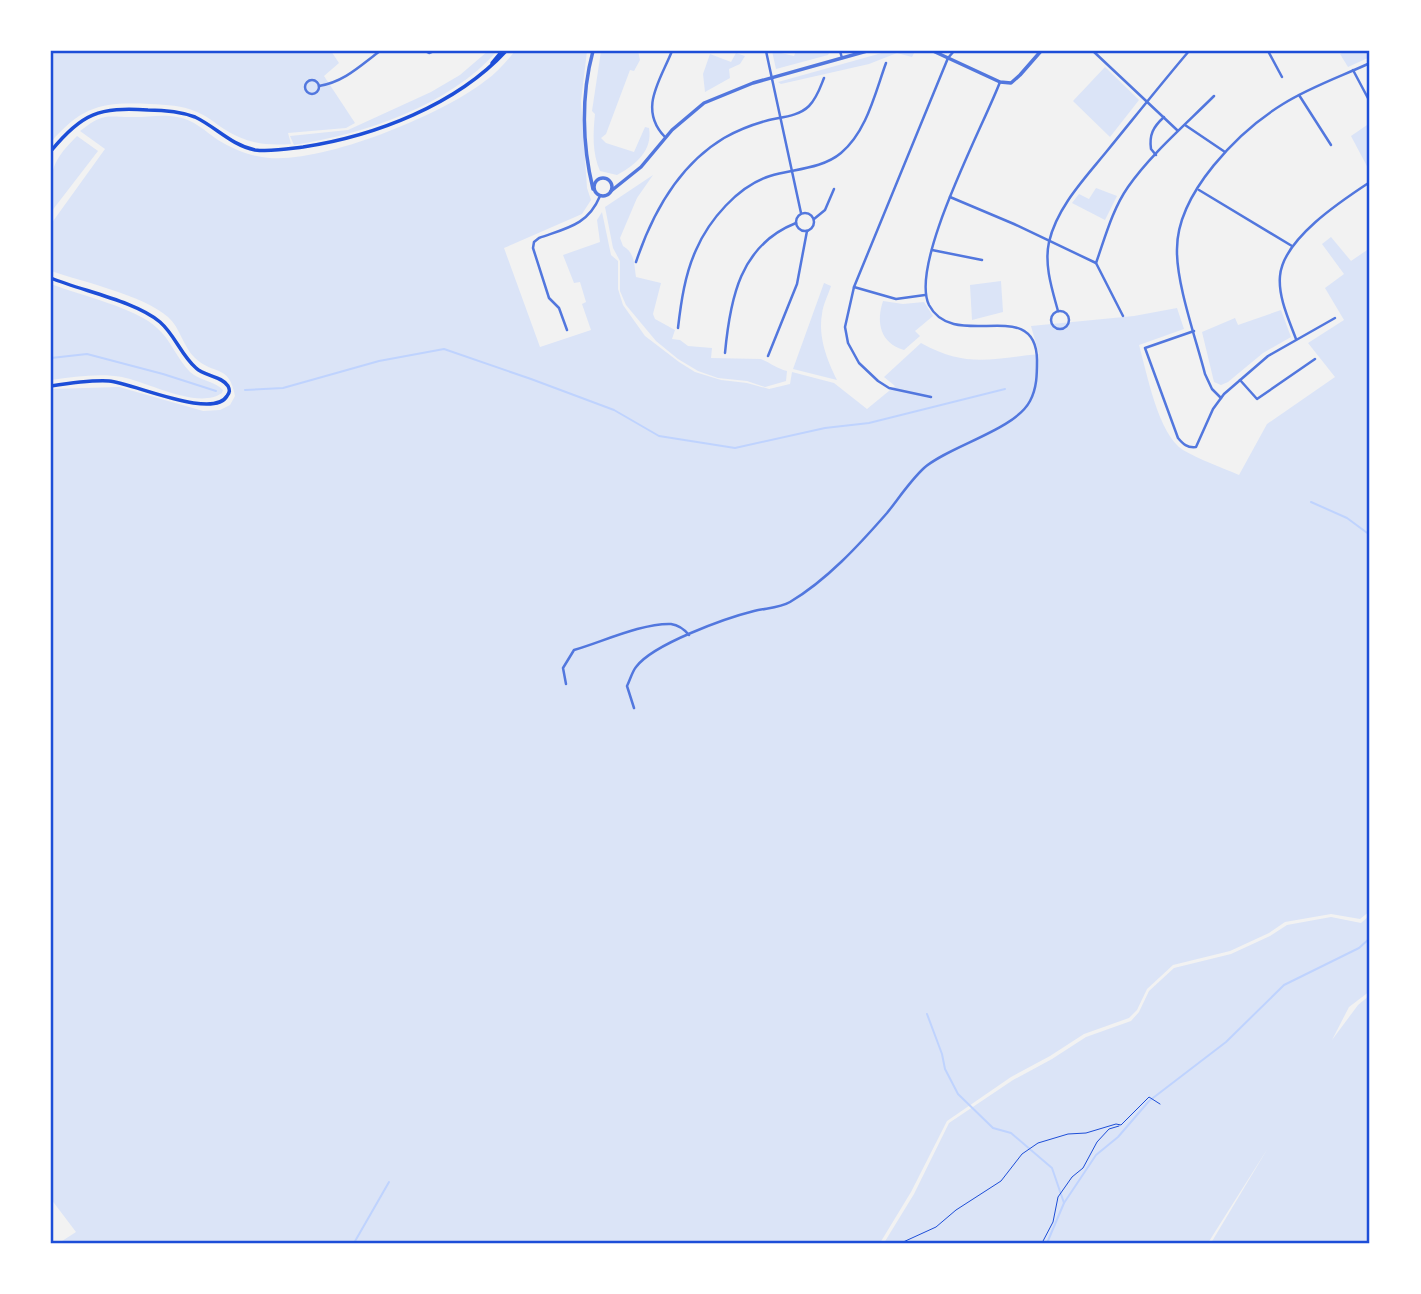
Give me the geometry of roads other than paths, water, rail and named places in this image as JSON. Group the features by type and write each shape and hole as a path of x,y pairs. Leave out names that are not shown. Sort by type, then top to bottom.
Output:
{"main road":[{"path":"51,151 85,119 118,108 183,113 205,123 233,142 253,149 275,151 311,146 376,130 451,95 486,71 504,51"},
{"path":"51,278 156,319 194,367 205,375 223,381 229,392 224,400 201,404 172,399 114,382 80,382 51,386"}],"street":[{"path":"319,86 346,76 380,51"},
{"path":"425,51 435,51"},
{"path":"593,51 586,84 585,124 593,188 600,196"},
{"path":"666,138 654,124 651,109 672,51"},
{"path":"766,51 801,213"},
{"path":"840,51 842,58"},
{"path":"567,330 559,309 549,298 533,245 539,238 585,219 600,196 607,195 641,167 692,112 705,103 732,90 867,51"},
{"path":"933,51 1000,82 1011,83 1041,51"},
{"path":"931,397 890,388 878,381 859,363 848,343 845,327 855,287 948,58 954,51"},
{"path":"1093,51 1178,131"},
{"path":"1058,311 1048,267 1049,240 1068,201 1189,51"},
{"path":"1268,51 1282,76"},
{"path":"678,328 691,263 708,231 726,207 744,190 767,177 828,161 850,144 865,118 887,63"},
{"path":"1221,398 1208,383 1180,274 1177,247 1181,224 1198,190 1225,152 1261,120 1299,95 1370,63"},
{"path":"1353,70 1370,102"},
{"path":"636,262 648,226 659,206 702,155 722,139 742,129 805,110 814,100 824,78"},
{"path":"634,708 627,686 636,667 651,653 752,611 786,604 815,586 874,527 925,467 1023,411 1035,390 1037,356 1025,332 1012,325 970,328 952,325 934,312 926,295 932,250 950,197 1000,82"},
{"path":"1299,95 1331,145"},
{"path":"1096,263 1109,224 1127,188 1178,131 1214,96"},
{"path":"1156,155 1151,149 1151,136 1164,117"},
{"path":"1185,125 1225,152"},
{"path":"590,163 595,173 606,180 611,191"},
{"path":"593,188 596,181 618,181 629,177"},
{"path":"1296,339 1284,302 1280,278 1284,259 1292,246 1340,203 1370,182"},
{"path":"768,356 797,284 807,231 812,228 814,219 825,210 834,189"},
{"path":"1198,190 1292,246"},
{"path":"950,197 1096,263 1123,316"},
{"path":"801,213 810,214 814,219"},
{"path":"801,213 796,223 799,228 807,231"},
{"path":"725,353 729,315 752,257 771,235 796,223"},
{"path":"932,250 982,260"},
{"path":"855,287 895,299 926,295"},
{"path":"1058,311 1065,312 1069,317 1069,323 1062,330 1054,328 1051,321 1052,315 1058,311"},
{"path":"1194,331 1145,348 1178,438 1184,445 1196,447 1221,398 1240,380 1268,356 1335,318"},
{"path":"1240,380 1256,399 1315,359"},
{"path":"566,684 563,667 574,650 651,626 673,624 683,628 689,635"}],"waterway":[{"path":"245,390 283,388 379,361 444,349 614,410 659,436 735,448 825,428 869,423 1005,389"},
{"path":"51,358 87,354 216,391"},
{"path":"1311,502 1347,518 1370,535"},
{"path":"1047,1243 1064,1203 1096,1155 1118,1137 1149,1101 1226,1042 1284,985 1359,948 1370,938"},
{"path":"927,1014 945,1069 958,1094 993,1128 1011,1133 1052,1168 1064,1203"},
{"path":"354,1243 389,1182"}]}
